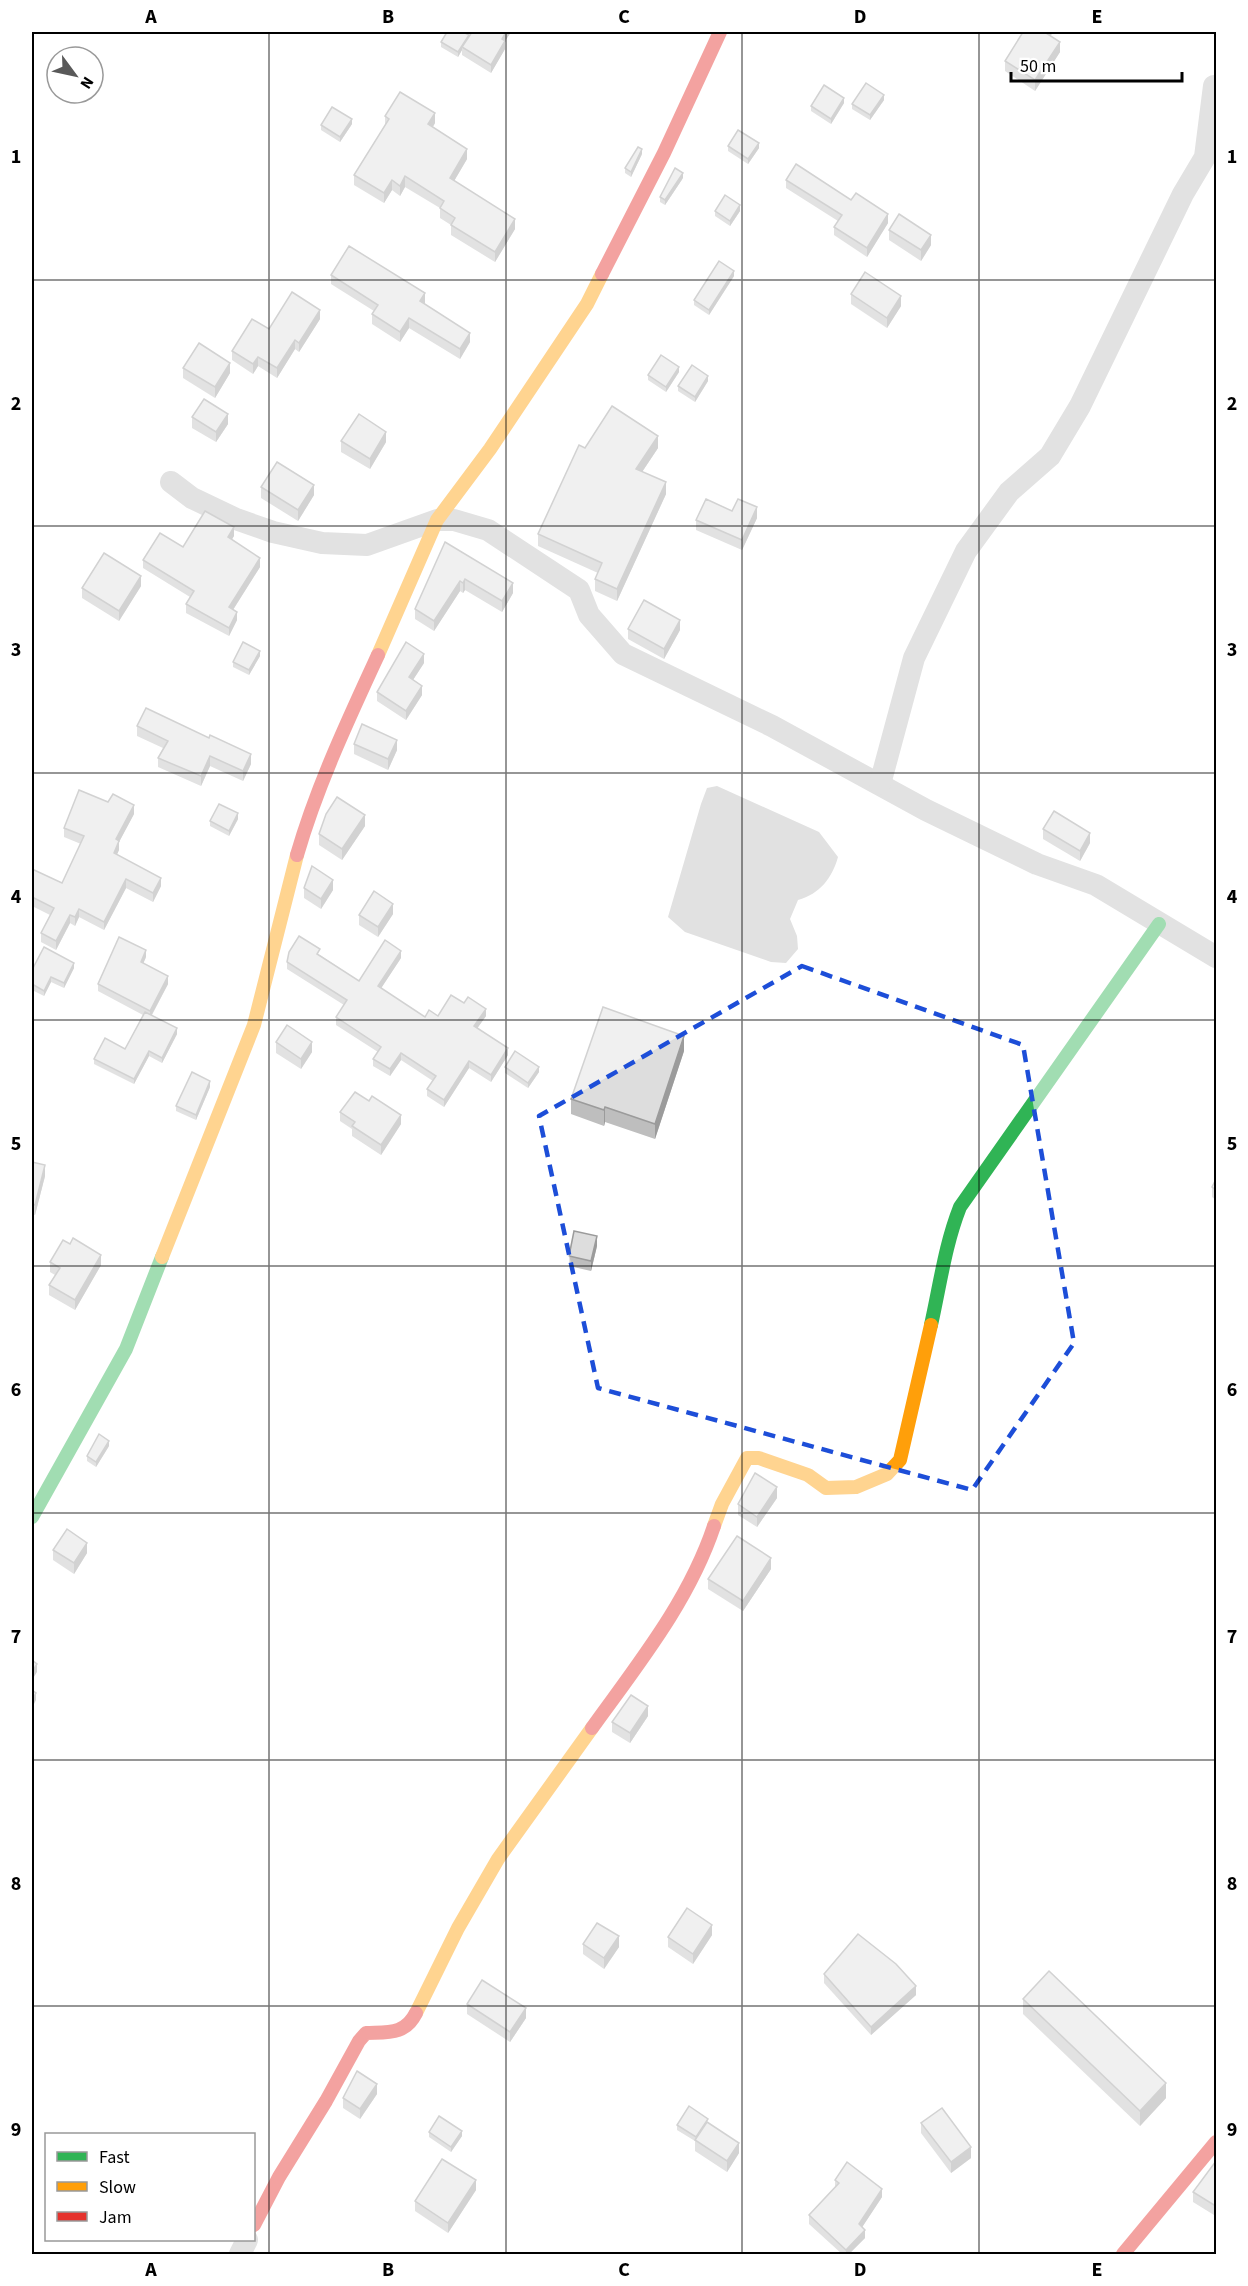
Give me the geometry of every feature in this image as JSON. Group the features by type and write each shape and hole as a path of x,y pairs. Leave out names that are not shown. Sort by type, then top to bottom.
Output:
{"street":[{"path":"32,1517 69,1455 126,1349 254,1025 282,906 305,827 346,724 437,520 490,449 587,304 664,153 720,32"},
{"path":"880,784 914,658 966,551 1009,492 1050,456 1080,406 1183,194 1205,157 1214,86"},
{"path":"171,482 192,498 236,519 273,532 322,543 368,545 437,520 454,520 488,530 579,590 589,615 623,654 762,721 926,810 1037,864 1096,885 1216,957"},
{"path":"255,2223 270,2188 328,2098 351,2049 366,2033 398,2032 410,2024 458,1928 498,1859 660,1633 703,1558 722,1504 741,1465 747,1458 759,1458 808,1475 826,1488 856,1487 886,1474 900,1460 948,1253 952,1224 960,1207 1159,924"},
{"path":"1123,2254 1216,2142"}],"highlighted area":[{"path":"802,966 1023,1045 1074,1343 972,1490 598,1388 539,1116"}],"shaded area":[{"path":"717,786 819,832 838,857 824,884 813,894 798,900 790,919 797,936 798,949 786,963 771,962 685,932 668,917 701,804 707,788"}],"building":[{"path":"447,32 463,32 469,35 458,52 441,42"},
{"path":"472,32 506,32 502,39 505,41 491,65 462,47"},
{"path":"1023,32 1046,32 1060,42 1035,80 1005,61"},
{"path":"866,83 884,95 870,115 852,104"},
{"path":"824,85 844,98 831,119 811,106"},
{"path":"400,92 435,113 428,124 467,149 450,178 515,219 495,252 451,225 455,218 440,208 444,201 405,176 400,186 392,180 384,193 354,175 389,119 385,116"},
{"path":"332,107 352,119 340,137 321,125"},
{"path":"738,130 759,143 748,159 728,146"},
{"path":"638,147 642,149 631,172 625,168"},
{"path":"796,164 851,200 856,193 888,214 867,248 834,227 842,215 786,180"},
{"path":"675,168 683,173 665,200 660,197"},
{"path":"725,195 740,205 730,221 715,211"},
{"path":"899,214 931,235 921,250 889,230"},
{"path":"349,246 425,293 420,301 470,333 460,349 409,318 400,332 372,314 378,305 331,275"},
{"path":"719,261 734,271 709,310 694,300"},
{"path":"865,272 901,296 887,318 851,294"},
{"path":"292,292 320,310 299,343 295,340 277,368 258,357 253,364 232,351 252,319 269,329"},
{"path":"199,343 230,363 215,387 183,368"},
{"path":"661,355 679,367 666,387 648,375"},
{"path":"692,365 708,376 695,397 678,386"},
{"path":"204,399 228,414 216,432 192,417"},
{"path":"612,406 658,436 636,469 666,482 617,589 595,579 602,563 538,534 579,445 585,448"},
{"path":"359,414 386,432 370,459 341,441"},
{"path":"277,462 314,485 298,510 261,487"},
{"path":"706,499 732,511 738,499 757,507 742,540 696,520"},
{"path":"205,511 234,527 228,537 260,558 229,607 237,612 229,628 186,604 194,591 143,560 160,533 183,547"},
{"path":"445,542 513,583 502,601 465,579 463,583 460,581 434,621 415,609"},
{"path":"104,553 141,576 119,611 82,588"},
{"path":"644,600 680,620 664,649 628,629"},
{"path":"243,642 260,651 249,670 233,662"},
{"path":"406,642 424,654 409,677 422,686 406,711 377,692"},
{"path":"146,708 209,738 210,735 251,754 243,771 210,756 201,776 158,758 168,741 137,726"},
{"path":"362,724 397,740 388,759 354,744"},
{"path":"79,790 108,802 113,794 134,805 116,839 119,841 114,853 161,878 153,893 126,879 104,922 79,909 75,917 70,915 56,941 41,933 54,908 32,897 32,869 62,883 84,836 64,828"},
{"path":"337,797 365,815 342,849 319,834 326,814"},
{"path":"219,804 238,813 229,831 210,821"},
{"path":"1054,811 1090,833 1080,851 1043,829"},
{"path":"312,866 333,880 321,899 304,888"},
{"path":"374,891 393,904 378,927 359,915"},
{"path":"299,936 320,949 317,954 359,981 385,940 401,951 378,986 425,1017 429,1010 438,1016 451,995 464,1003 468,997 486,1009 474,1026 508,1048 491,1075 469,1061 444,1100 427,1089 436,1076 401,1053 390,1069 373,1059 381,1047 336,1017 347,1000 287,962 289,952"},
{"path":"119,937 146,950 141,962 168,976 150,1011 98,984"},
{"path":"44,947 74,963 64,983 51,977 44,991 32,984 32,970"},
{"path":"603,1007 684,1036 655,1124 605,1107 604,1110 571,1099"},
{"path":"145,1012 177,1028 162,1058 149,1051 134,1079 94,1059 105,1038 125,1049"},
{"path":"287,1025 312,1042 301,1059 276,1042"},
{"path":"515,1051 539,1067 528,1083 505,1067"},
{"path":"192,1072 210,1081 196,1115 176,1106"},
{"path":"355,1092 369,1101 372,1096 401,1115 381,1145 352,1126 355,1122 340,1112"},
{"path":"32,1162 45,1165 35,1205 32,1204"},
{"path":"574,1231 597,1236 591,1261 569,1256"},
{"path":"73,1238 101,1255 75,1300 49,1285 60,1268 50,1262 63,1240 70,1244"},
{"path":"99,1434 109,1441 96,1462 87,1456"},
{"path":"755,1473 777,1487 757,1517 738,1504"},
{"path":"67,1529 87,1543 74,1563 53,1550"},
{"path":"737,1536 771,1558 743,1601 708,1579"},
{"path":"32,1660 37,1664 32,1672"},
{"path":"631,1695 648,1706 630,1733 612,1722"},
{"path":"687,1908 712,1925 693,1954 668,1937"},
{"path":"597,1923 619,1936 604,1958 583,1944"},
{"path":"858,1934 896,1964 916,1986 871,2027 824,1974"},
{"path":"1049,1971 1166,2083 1140,2111 1023,1999"},
{"path":"482,1980 526,2008 510,2032 467,2004"},
{"path":"357,2071 377,2084 360,2109 343,2098"},
{"path":"689,2106 708,2119 696,2137 677,2125"},
{"path":"942,2108 971,2147 951,2162 921,2123"},
{"path":"439,2116 462,2131 451,2147 429,2132"},
{"path":"707,2122 739,2143 727,2161 695,2140"},
{"path":"442,2159 476,2180 448,2223 415,2201"},
{"path":"1216,2161 1216,2202 1214,2205 1193,2192"},
{"path":"847,2162 882,2189 859,2224 865,2230 846,2250 809,2215 839,2183 835,2180"}],"traffic: fast":[{"path":"931,1325 947,1250 960,1207 1159,924"},
{"path":"32,1517 126,1349 162,1257"}],"traffic: slow":[{"path":"378,655 437,520 490,449 587,304 602,274"},
{"path":"162,1257 254,1025 297,855"},
{"path":"714,1526 722,1504 747,1458 759,1458 808,1475 826,1488 856,1487 887,1474 900,1460 931,1325"},
{"path":"416,2013 458,1928 498,1859 592,1728"}],"traffic: jam":[{"path":"602,274 664,153 720,32"},
{"path":"297,855 344,729 378,655"},
{"path":"592,1728 677,1606 714,1526"},
{"path":"255,2223 279,2177 326,2101 359,2041 366,2033 401,2029 412,2020 416,2013"},
{"path":"1123,2254 1216,2142"}]}
